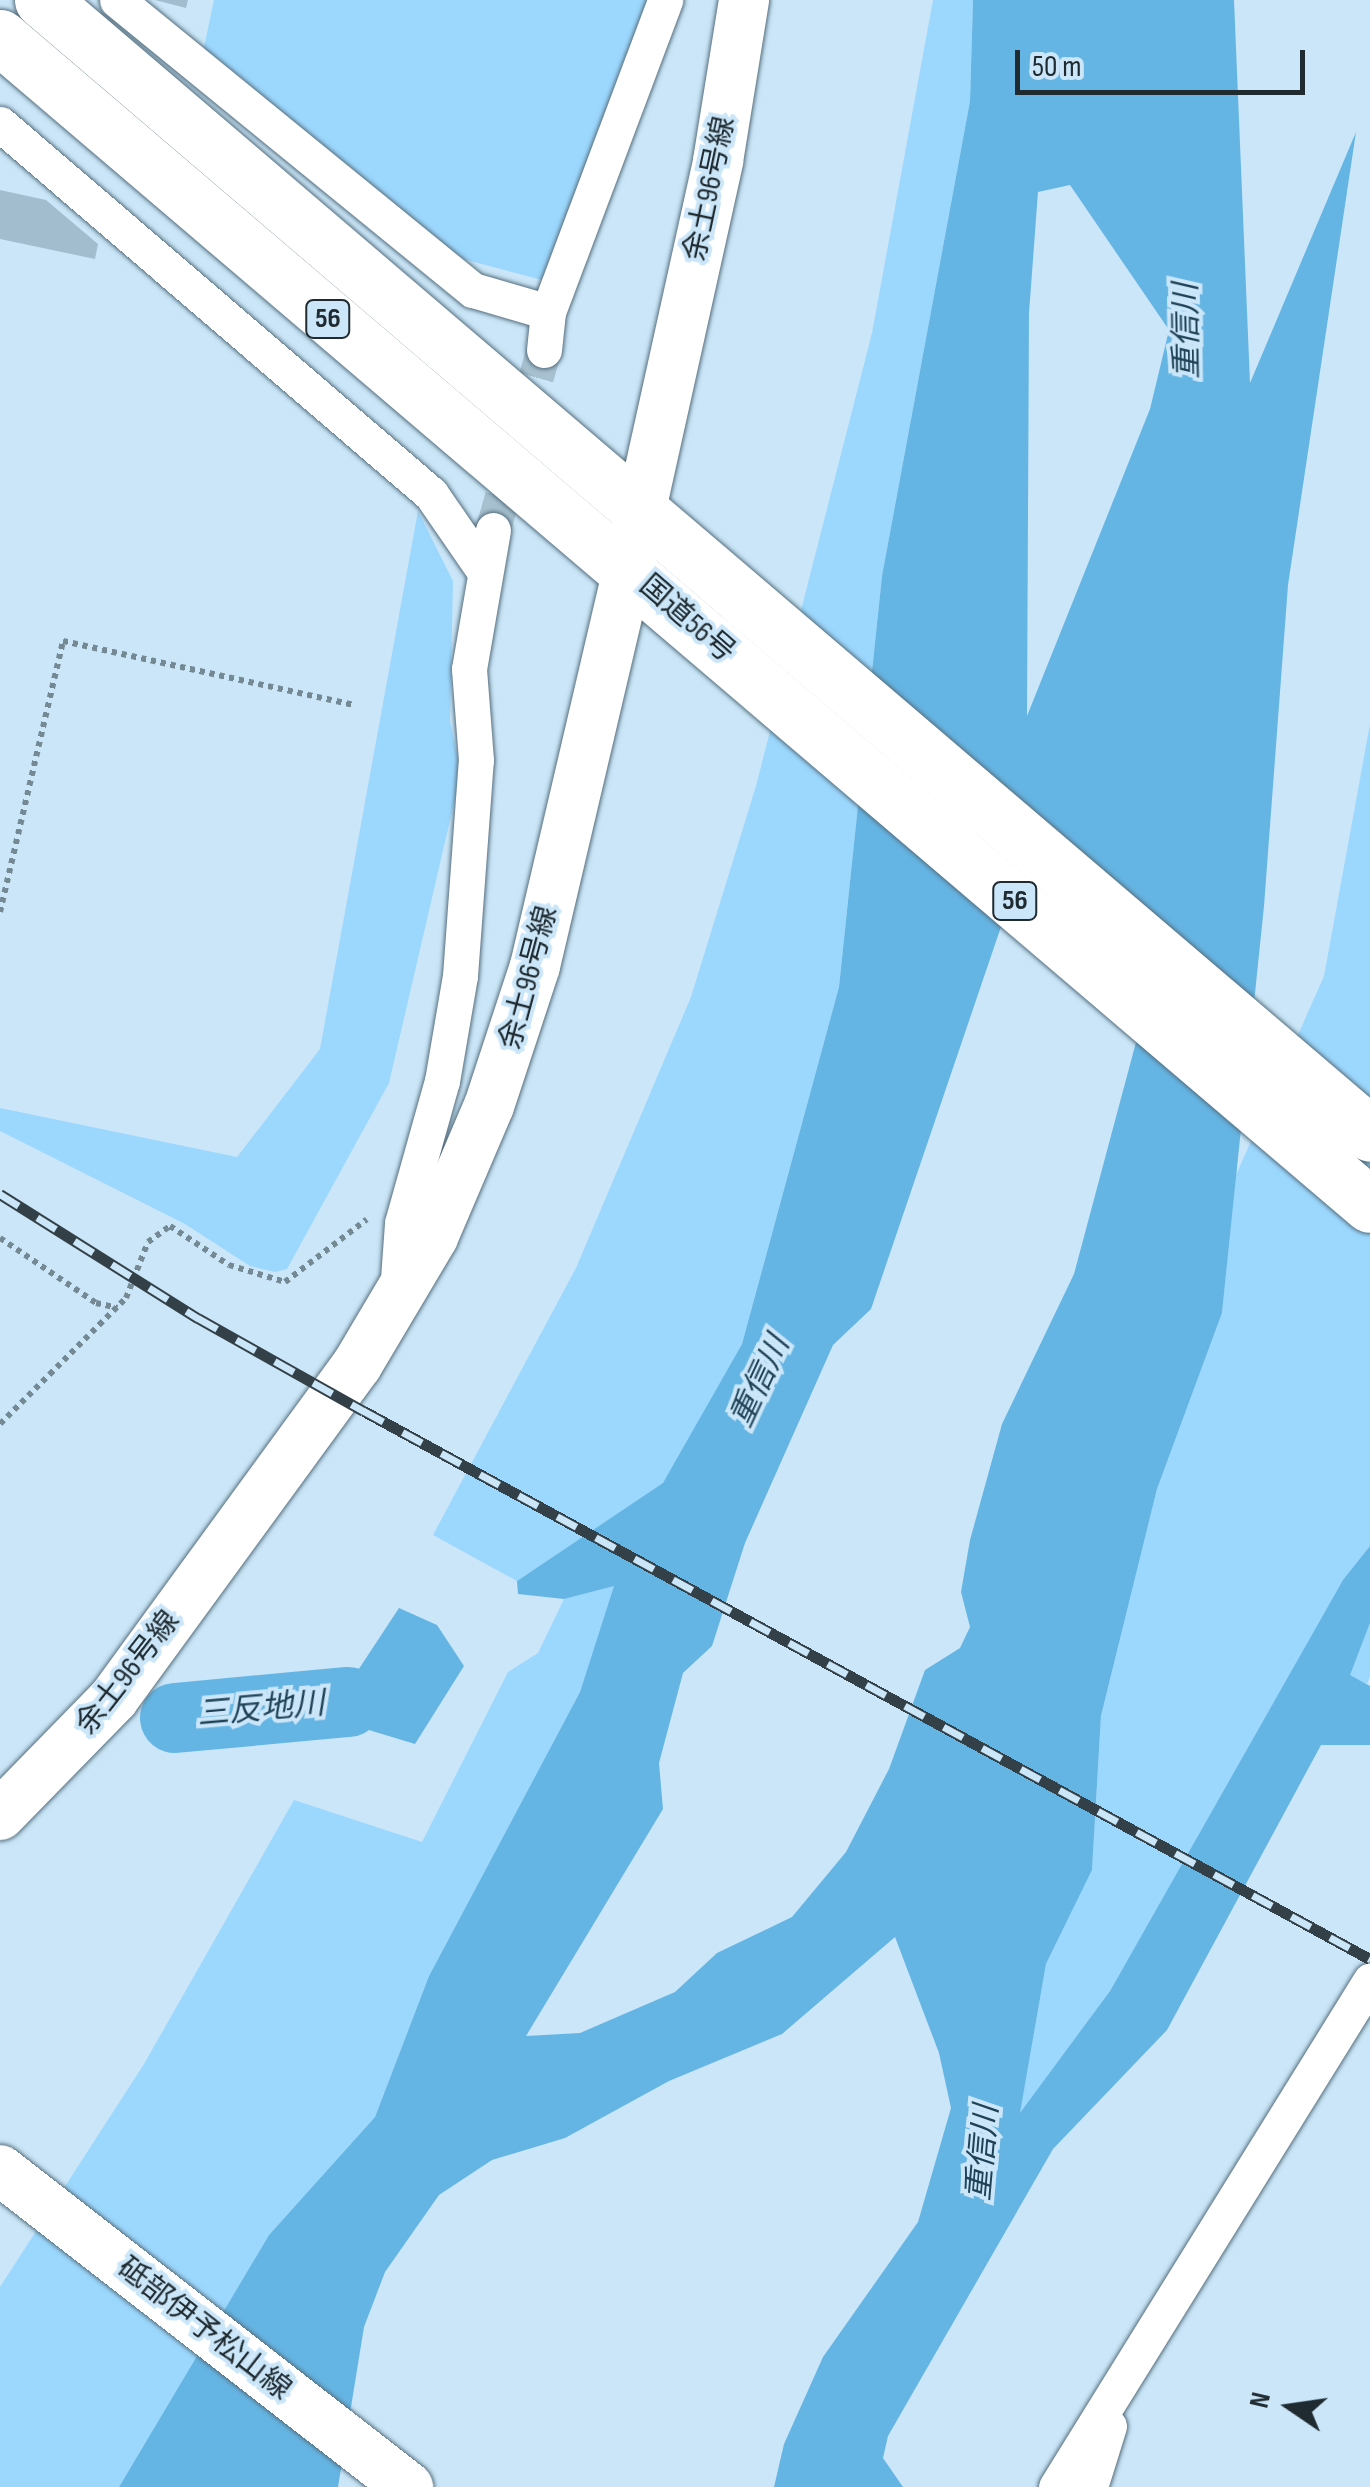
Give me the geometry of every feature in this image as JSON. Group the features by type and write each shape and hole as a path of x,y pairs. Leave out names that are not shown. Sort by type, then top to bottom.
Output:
{"highway":[{"name":"国道56号","path":"42,0 658,521 1370,1134"},
{"name":"国道56号","path":"0,37 180,196 644,583 1370,1204"}],"street":[{"path":"117,0 472,290 548,312"},
{"path":"544,350 548,312 664,0"},
{"name":"余土96号線","path":"0,1815 114,1698 398,1304 434,1237 512,1046 644,583 658,521 744,0"},
{"path":"0,124 431,494 482,568"},
{"path":"398,1304 395,1265 412,1180 442,1080 460,976 476,760 469,670 482,568 493,530"},
{"path":"1056,2487 1113,2401 1370,1981"},
{"name":"砥部伊予松山線","path":"0,2170 408,2487"},
{"path":"1090,2487 1113,2401"}],"path":[{"path":"0,912 62,640 354,705"},
{"path":"0,1424 117,1308 148,1242 170,1226 229,1265 284,1282 412,1180"},
{"path":"0,1238 96,1302 117,1308"}],"shaded area":[{"path":"214,0 648,0 542,280 448,255 203,52"},
{"path":"933,0 973,0 970,101 882,576 839,987 742,1344 664,1483 517,1581 433,1535 576,1268 691,997 756,786 872,333"},
{"path":"418,511 453,581 450,721 461,773 389,1083 287,1269 275,1272 250,1266 185,1224 0,1131 0,1108 237,1157 320,1049"},
{"path":"1370,724 1370,1546 1343,1581 1110,1991 1019,2116 1046,1964 1092,1870 1101,1716 1157,1489 1222,1313 1236,1175 1324,976"},
{"path":"615,1585 580,1692 429,1976 375,2117 269,2235 119,2487 0,2487 0,2287 144,2064 294,1800 422,1842 508,1672 538,1653 564,1599"},
{"path":"1370,1623 1370,1676 1367,1684 1349,1675"}],"water":[{"name":"重信川","path":"973,0 1234,0 1250,383 1356,132 1288,585 1264,906 1222,1313 1157,1489 1101,1716 1092,1870 1046,1964 1020,2113 1110,1991 1343,1580 1370,1546 1370,1623 1350,1675 1370,1686 1370,1745 1321,1745 1167,2030 1053,2149 888,2436 883,2458 903,2487 774,2487 784,2444 823,2357 918,2222 951,2108 939,2053 895,1937 782,2034 669,2081 565,2138 492,2160 439,2195 385,2272 364,2327 338,2487 119,2487 269,2235 375,2117 429,1976 580,1692 614,1586 564,1599 518,1594 517,1581 663,1483 742,1344 839,987 882,576 970,101","holes":["1070,185 1169,330 1150,409 1027,716 1029,313 1038,192","1037,821 1166,930 1074,1274 1002,1424 970,1540 961,1592 970,1627 960,1648 925,1670 889,1769 846,1852 792,1917 717,1953 675,1992 580,2033 526,2036 663,1809 659,1763 683,1673 712,1646 745,1543 833,1345 871,1309"]},
{"path":"399,1608 437,1625 464,1666 415,1744 359,1727 348,1702 347,1687"}],"building":[{"path":"155,0 188,0 186,8"},
{"path":"0,190 46,200 98,244 95,259 0,239"}],"waterway":[{"name":"三反地川","path":"175,1718 348,1702"}],"tunnel":[{"path":"493,530 544,350"}],"railway":[{"path":"0,1194 198,1318 364,1411 1370,1959"}]}
